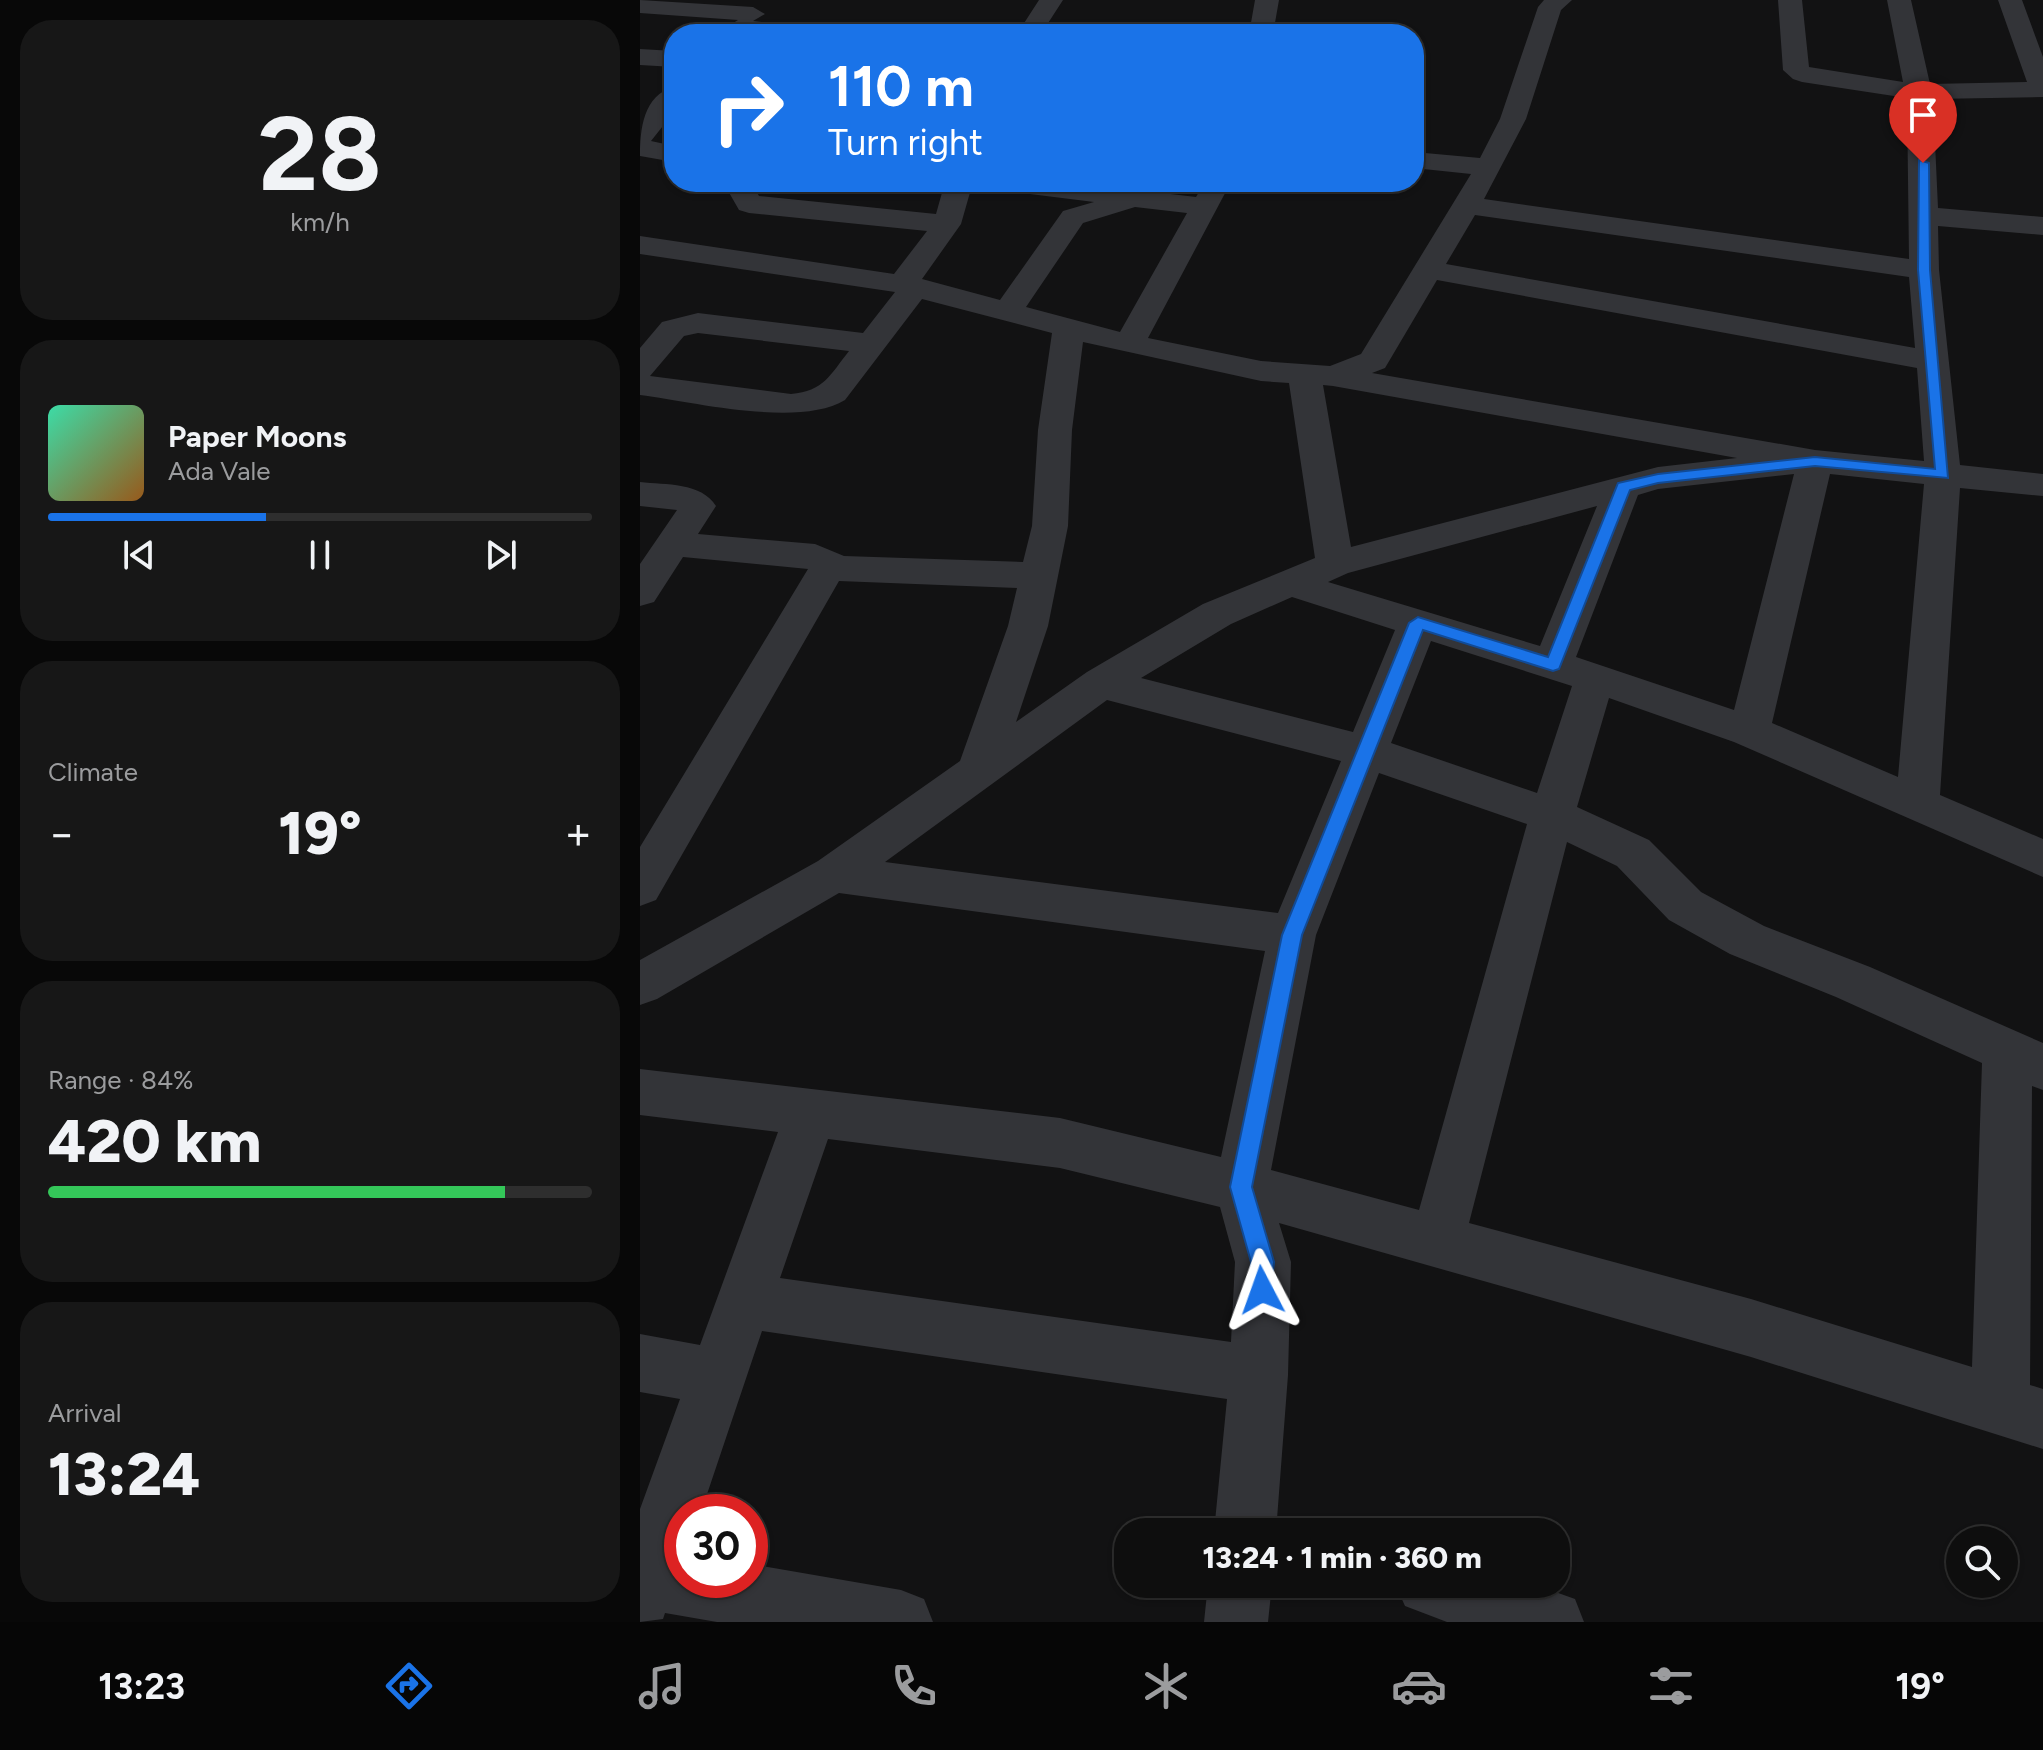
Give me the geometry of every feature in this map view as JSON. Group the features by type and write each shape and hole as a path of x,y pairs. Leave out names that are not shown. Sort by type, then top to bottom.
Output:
{"street":[{"path":"1035,24 1051,0"},
{"path":"1263,24 1267,0"},
{"path":"1790,0 1796,70 1802,74 1918,92 2042,89 2010,0"},
{"path":"1899,0 1922,109 1924,270 1943,475 1917,804"},
{"path":"1319,376 1373,361 1489,167 1513,119 1551,2"},
{"path":"640,6 768,24"},
{"path":"640,57 664,58"},
{"path":"640,137 664,107"},
{"path":"640,146 664,153"},
{"path":"1424,161 1489,167"},
{"path":"742,192 749,204 946,224"},
{"path":"640,385 791,404 818,402 833,393 871,344 909,285 946,224 959,192"},
{"path":"1038,192 1073,217"},
{"path":"1079,192 1138,199 1212,195"},
{"path":"1129,344 1212,195"},
{"path":"1007,312 1073,217 1138,199"},
{"path":"1466,205 1924,270"},
{"path":"1924,216 2043,226"},
{"path":"640,245 909,285 1068,330 1261,371 1319,376 1815,461 2043,485"},
{"path":"1426,269 1932,361"},
{"path":"640,369 673,329 687,324 871,344"},
{"path":"979,768 1028,626 1050,526 1055,430 1068,330"},
{"path":"1319,376 1335,564"},
{"path":"640,984 834,874 1101,683 1217,614 1335,564 1658,478 1815,461"},
{"path":"1749,731 1815,461"},
{"path":"1437,1243 1552,815 1574,672 1623,487"},
{"path":"640,494 684,498 698,506 654,568"},
{"path":"640,887 828,568 828,561 815,557 654,568"},
{"path":"828,568 1039,576"},
{"path":"1289,583 1574,672 1749,731 2043,859"},
{"path":"1248,1518 1259,1375 1263,1262 1241,1187 1292,935 1418,623"},
{"path":"640,1092 1060,1143 1241,1187 1751,1328 2021,1413 2025,1060 1853,982 1747,940 1685,906 1633,853 1552,815 1367,752 1101,683"},
{"path":"834,874 1292,935"},
{"path":"810,1115 644,1587 901,1622"},
{"path":"747,1301 1259,1375"},
{"path":"640,1363 717,1377"},
{"path":"1236,1622 1239,1598"},
{"path":"1473,1598 1552,1622"}],"route":[{"path":"1262,1290 1263,1262 1241,1187 1292,935 1418,623 1553,665 1623,487 1658,478 1815,461 1943,475 1924,270 1923,163"}]}
